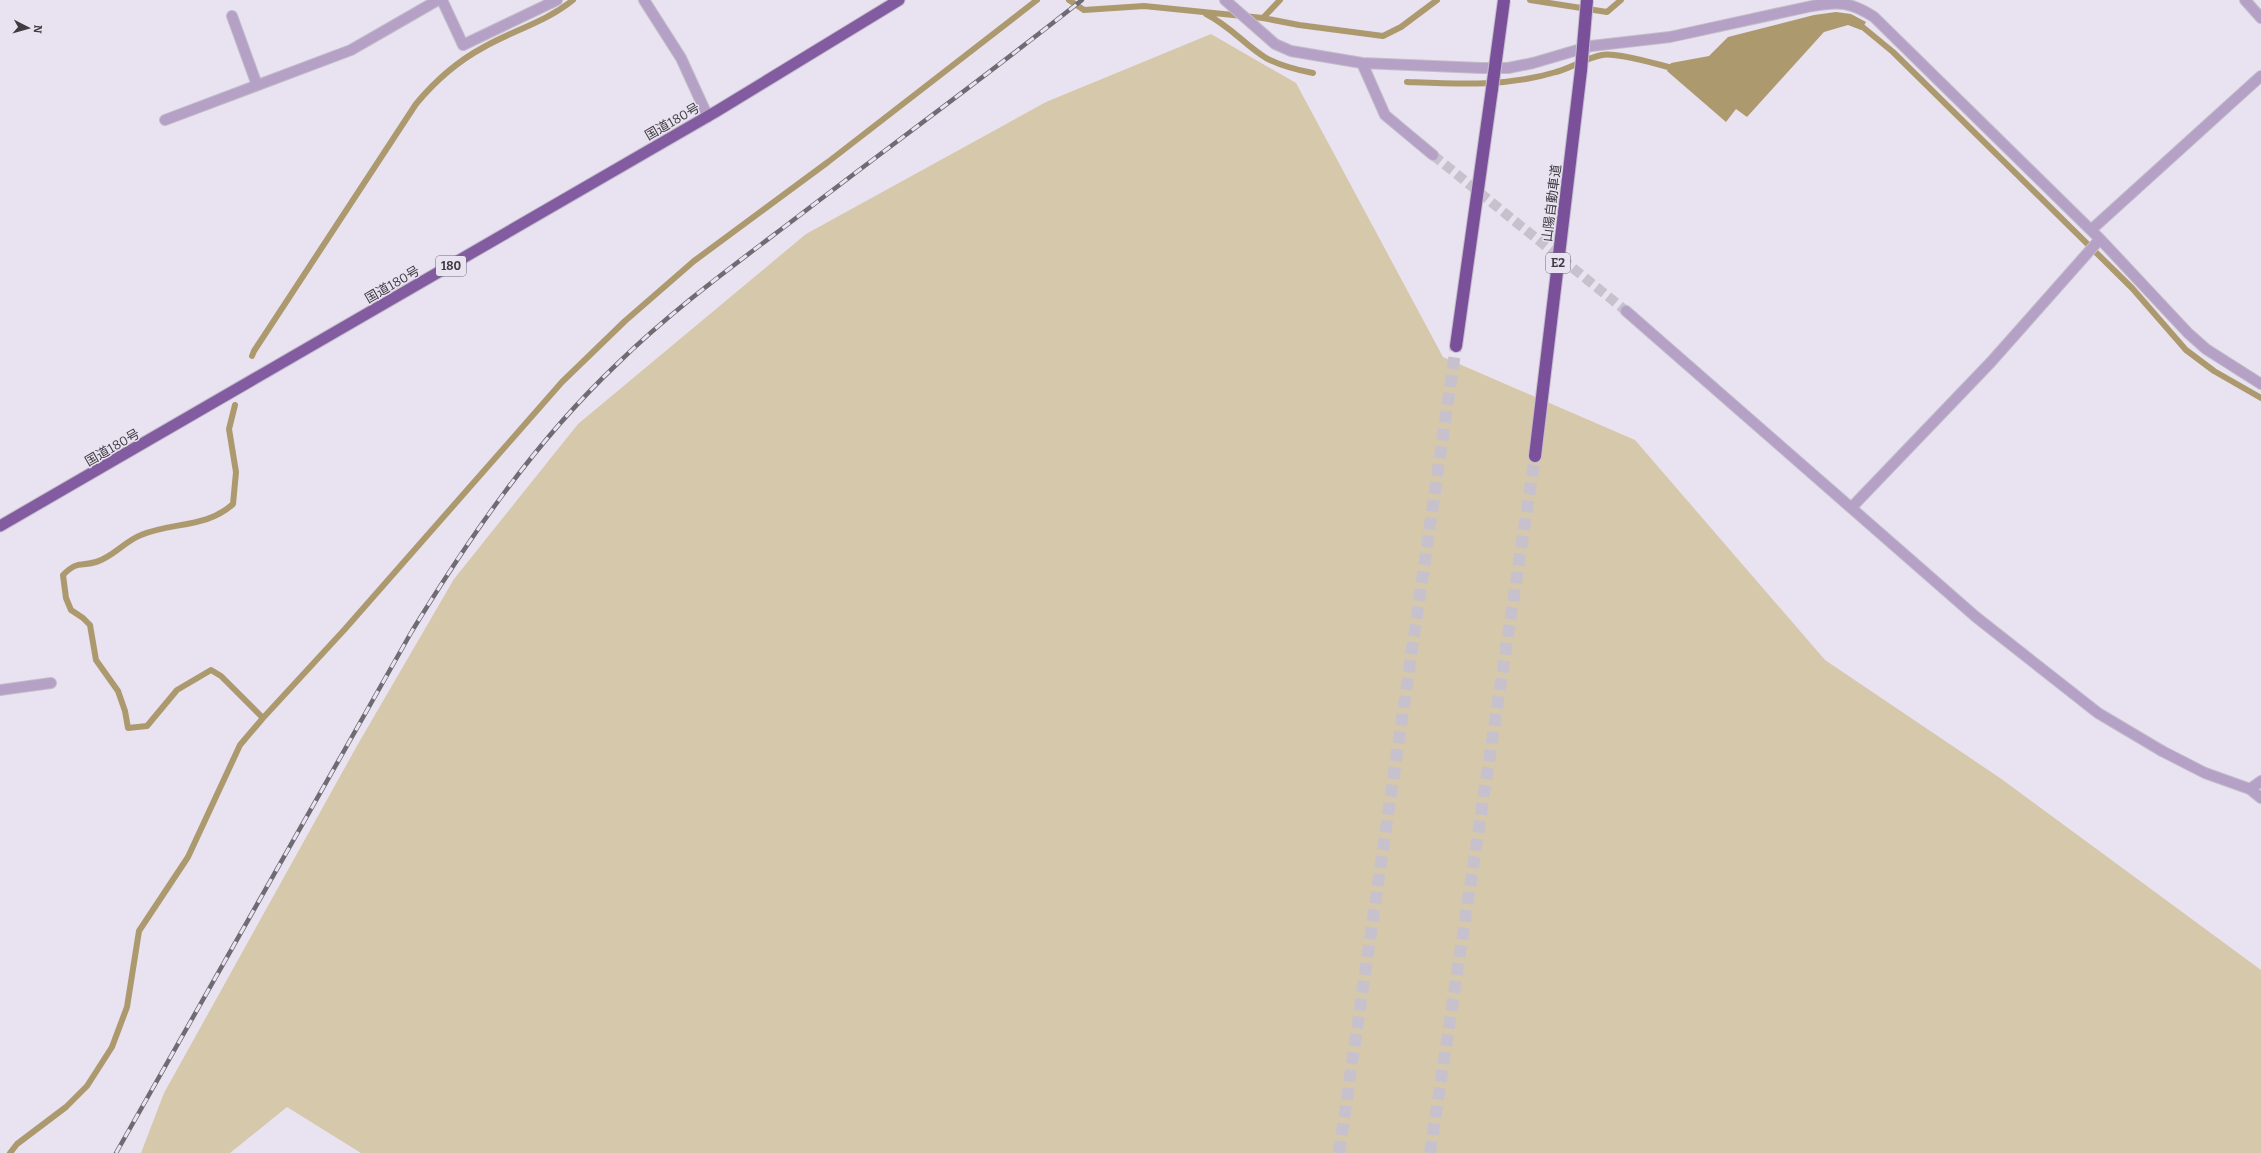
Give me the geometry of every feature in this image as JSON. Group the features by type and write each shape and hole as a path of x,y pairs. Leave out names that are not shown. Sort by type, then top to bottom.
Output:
{"highway":[{"name":"国道180号","path":"0,526 708,117 899,0"},
{"path":"1456,346 1504,0"},
{"name":"山陽自動車道","path":"1535,456 1581,70 1587,0"}],"street":[{"path":"165,120 351,50 438,0"},
{"path":"442,0 463,45 557,0"},
{"path":"644,0 681,58 708,117"},
{"path":"1225,0 1238,9 1275,44 1291,51 1362,63 1508,68 1533,63 1591,46 1670,38 1812,6 1830,3 1848,4 1874,17 2091,230 2093,247 2206,349 2261,384"},
{"path":"2245,0 2261,18"},
{"path":"232,16 257,85"},
{"path":"1362,63 1385,115 1433,155"},
{"path":"2091,230 2261,76"},
{"path":"1852,507 1991,362 2093,247"},
{"path":"1626,311 1852,507 1976,618 2038,667 2098,713 2162,751 2205,773 2250,789 2261,798"},
{"path":"0,690 51,683"},
{"path":"2250,789 2261,781"}],"shaded area":[{"path":"1836,12 1851,14 1866,22 1861,30 1848,25 1824,32 1747,117 1736,109 1726,122 1667,71 1671,63 1709,56 1728,37 1814,15"},
{"path":"1211,34 1296,83 1443,357 1635,440 1825,660 2000,778 2261,970 2261,1153 361,1153 287,1107 230,1153 141,1153 164,1093 358,744 454,579 578,424 806,234 1046,102"}],"waterway":[{"path":"252,356 416,104 423,96 447,72 474,53 495,41 541,20 563,8 573,0"},
{"path":"10,1153 17,1144 66,1107 87,1086 112,1047 127,1007 139,931 188,857 240,745 345,629 562,382 625,321 694,261 828,162 1037,0"},
{"path":"1069,0 1084,10 1144,6 1263,18 1299,25 1383,36 1401,27 1437,0"},
{"path":"1263,18 1280,0"},
{"path":"1530,0 1607,12 1621,0"},
{"path":"1206,14 1223,24 1266,58 1301,71 1313,73"},
{"path":"1859,24 1893,52 2132,288 2186,350 2214,371 2261,398"},
{"path":"1407,82 1482,83 1519,80 1556,72 1590,58 1602,55 1618,55 1677,69"},
{"path":"235,405 229,429 236,472 233,504 223,512 201,521 165,528 141,535 102,560 72,567 63,575 66,598 71,610 90,625 96,660 118,691 125,711 128,728 147,726 177,690 211,670 221,676 263,718"}],"tunnel":[{"path":"1433,155 1626,311"},
{"path":"1339,1153 1456,346"},
{"path":"1430,1153 1535,456"}],"railway":[{"path":"116,1153 412,631 434,595 481,525 531,458 586,395 638,344 660,325 729,269 1082,0"}]}
